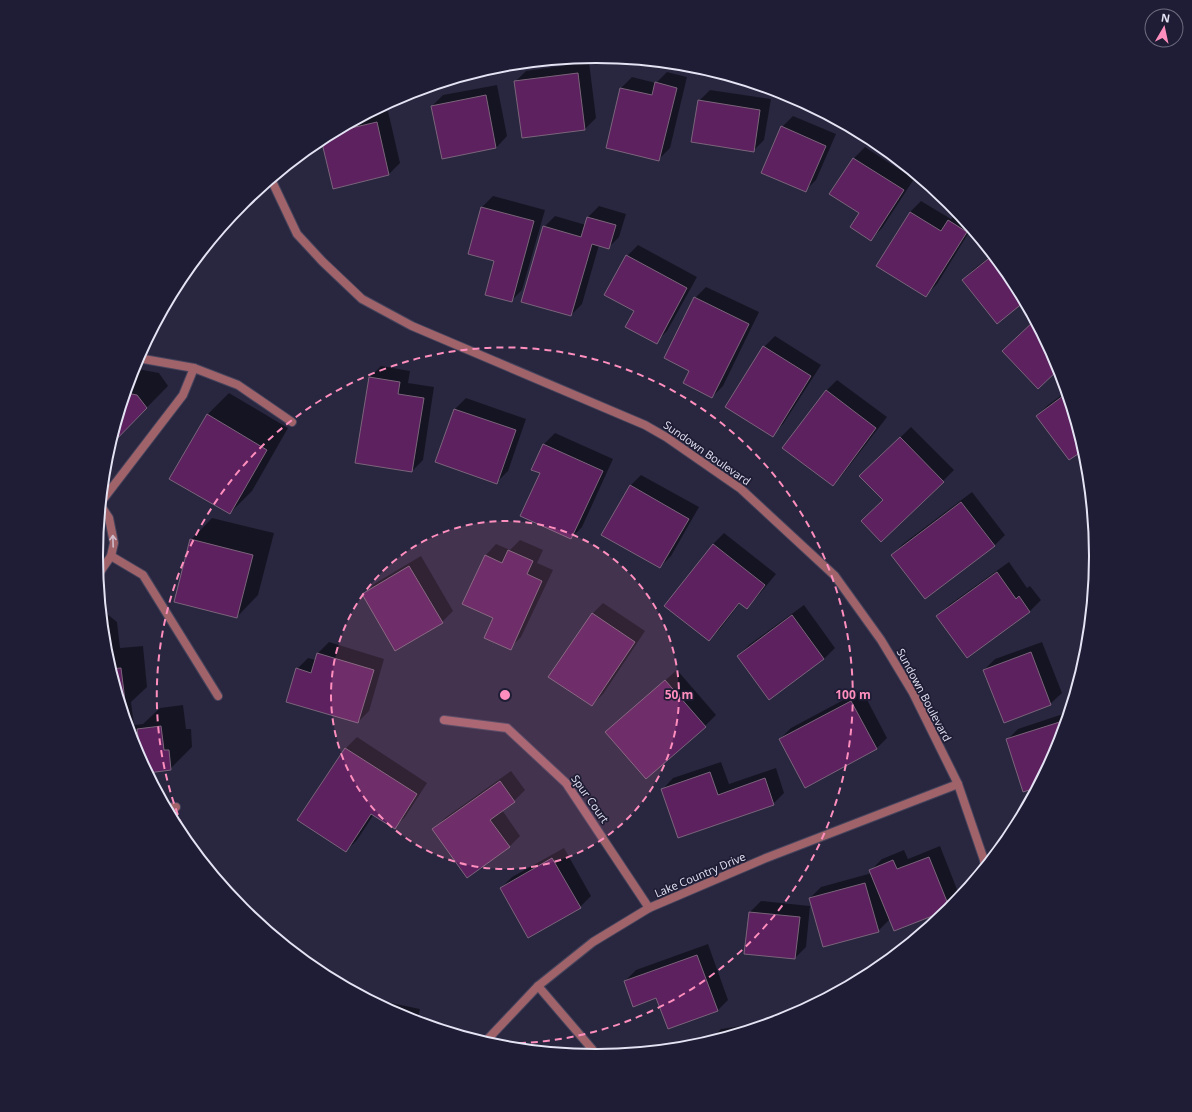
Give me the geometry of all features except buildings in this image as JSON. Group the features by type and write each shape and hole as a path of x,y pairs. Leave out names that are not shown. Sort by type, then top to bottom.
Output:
{"street":[{"name":"Sundown Boulevard","path":"273,183 298,234 322,261 362,299 412,326 645,425 666,437 741,489 835,576 881,640 913,693 958,784 986,858"},
{"path":"145,359 194,368 238,385 292,422"},
{"path":"107,494 183,395 194,368"},
{"path":"103,567 111,556 114,543 109,518 105,512"},
{"path":"111,556 143,575 218,696"},
{"name":"Spur Court","path":"444,720 507,728 518,738 566,783 649,908"},
{"name":"Lake Country Drive","path":"489,1037 538,986 593,942 649,908 766,858 958,784"},
{"path":"538,986 592,1049"}]}
